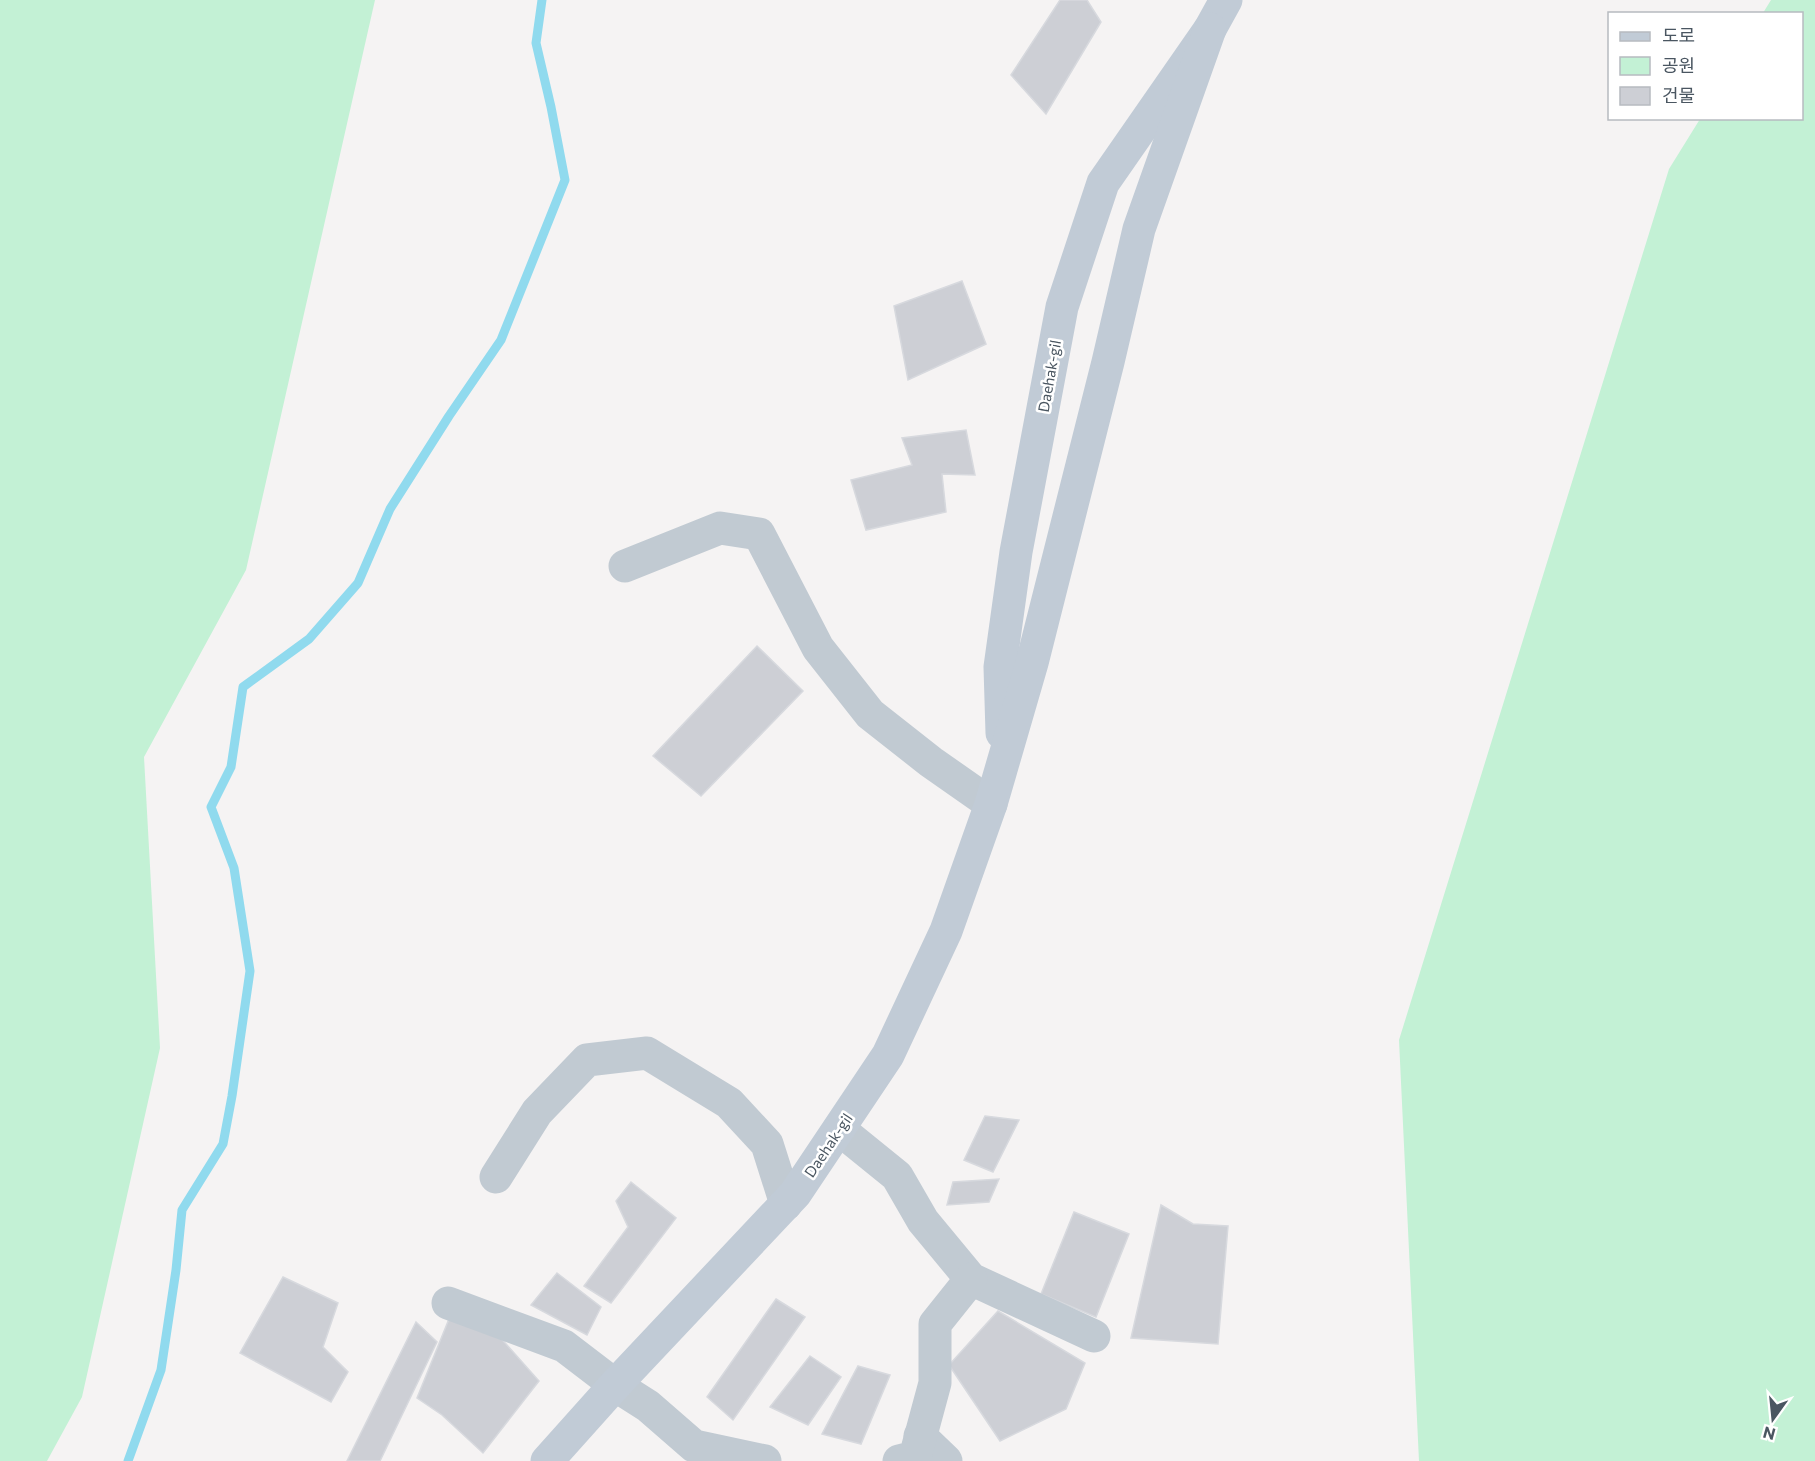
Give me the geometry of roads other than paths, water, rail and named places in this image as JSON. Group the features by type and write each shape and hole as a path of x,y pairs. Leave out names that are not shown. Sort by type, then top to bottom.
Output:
{"street":[{"name":"Daehak-gil","path":"1003,762 1000,667 1016,552 1062,307 1103,183 1210,29 1226,0"},
{"name":"Daehak-gil","path":"547,1461 615,1385 795,1194 888,1055 913,1004 946,931 991,804 1032,663 1139,229 1210,29"},
{"path":"625,566 720,528 759,534 818,648 870,714 931,762 991,804"},
{"path":"496,1177 537,1112 587,1060 647,1053 729,1103 767,1144 786,1204"},
{"path":"839,1129 897,1176 923,1221 971,1279 1094,1336"},
{"path":"899,1461 915,1457 935,1383 935,1324 971,1279"},
{"path":"447,1302 564,1346 615,1385 648,1406 694,1446 765,1461"},
{"path":"920,1436 946,1461"}],"waterway":[{"path":"128,1461 161,1370 176,1270 182,1210 223,1144 232,1096 250,971 234,868 211,807 231,767 243,687 309,639 358,583 390,509 501,340 565,180 536,43 542,0"}]}
